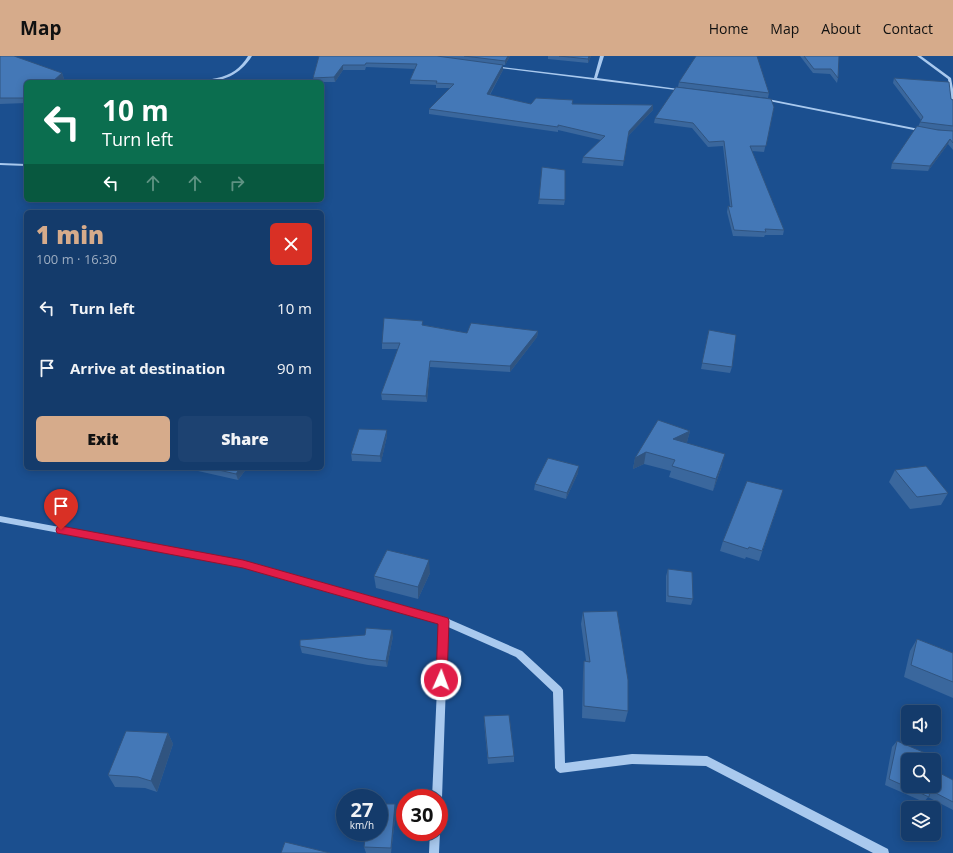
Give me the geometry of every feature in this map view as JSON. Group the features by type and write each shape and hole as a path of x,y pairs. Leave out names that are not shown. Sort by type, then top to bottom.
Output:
{"street":[{"path":"214,80 225,78 238,72 245,65 250,56"},
{"path":"595,79 602,56"},
{"path":"919,56 950,79 953,104"},
{"path":"490,66 687,90"},
{"path":"757,99 929,132"},
{"path":"0,164 24,165"},
{"path":"0,519 243,564 444,621 519,654 558,690 560,768 632,759 707,761 884,853"},
{"path":"437,789 444,621"},
{"path":"434,853 435,841"}],"building":[{"path":"0,56 14,56 62,73 54,80 24,80 24,98 0,98"},
{"path":"319,56 437,56 503,65 487,94 531,104 536,98 573,100 572,104 653,105 629,131 624,161 583,157 605,136 558,125 558,127 429,109 454,84 436,83 437,81 410,80 417,64 366,63 365,65 343,65 334,77 313,78"},
{"path":"464,56 508,56 505,61"},
{"path":"559,56 589,56 588,59"},
{"path":"696,56 757,56 769,93 679,82"},
{"path":"804,56 839,56 838,78 831,69 814,69"},
{"path":"894,78 949,82 951,99 953,100 953,126 920,122 923,117"},
{"path":"676,87 771,99 774,107 766,146 750,146 784,230 765,229 766,232 734,230 728,206 732,207 724,141 709,142 693,123 655,118"},
{"path":"917,126 953,131 953,143 950,139 930,166 892,163"},
{"path":"542,167 565,170 565,200 539,199"},
{"path":"384,318 423,321 422,325 467,333 471,323 538,331 510,366 430,361 426,396 381,394 400,343 382,343"},
{"path":"709,330 736,335 732,367 702,363"},
{"path":"658,420 690,431 673,439 725,454 716,479 672,466 675,460 646,452 635,458"},
{"path":"359,429 387,430 380,456 351,454"},
{"path":"548,458 579,466 567,493 535,484"},
{"path":"926,466 948,493 917,497 895,470"},
{"path":"219,470 239,470 236,474"},
{"path":"747,481 783,490 762,551 749,547 748,549 723,541"},
{"path":"387,550 429,560 418,587 374,576"},
{"path":"668,569 692,572 693,599 668,596"},
{"path":"617,611 628,680 628,711 584,706 584,661 590,662 583,612"},
{"path":"366,628 392,630 386,661 300,646 300,640 365,635"},
{"path":"917,639 953,653 953,682 911,665"},
{"path":"509,715 514,756 488,758 484,716"},
{"path":"126,731 168,733 151,781 138,777 108,775"},
{"path":"897,741 901,743 901,745 906,745 926,753 901,753 901,784 889,779"},
{"path":"941,774 953,780 953,802 936,793 941,793"},
{"path":"920,793 930,793 929,797"},
{"path":"388,804 395,804 391,848 364,847 365,841 388,841"},
{"path":"285,842 330,853 281,853"}],"route":[{"path":"61,530 243,564 444,621 441,680"}]}
